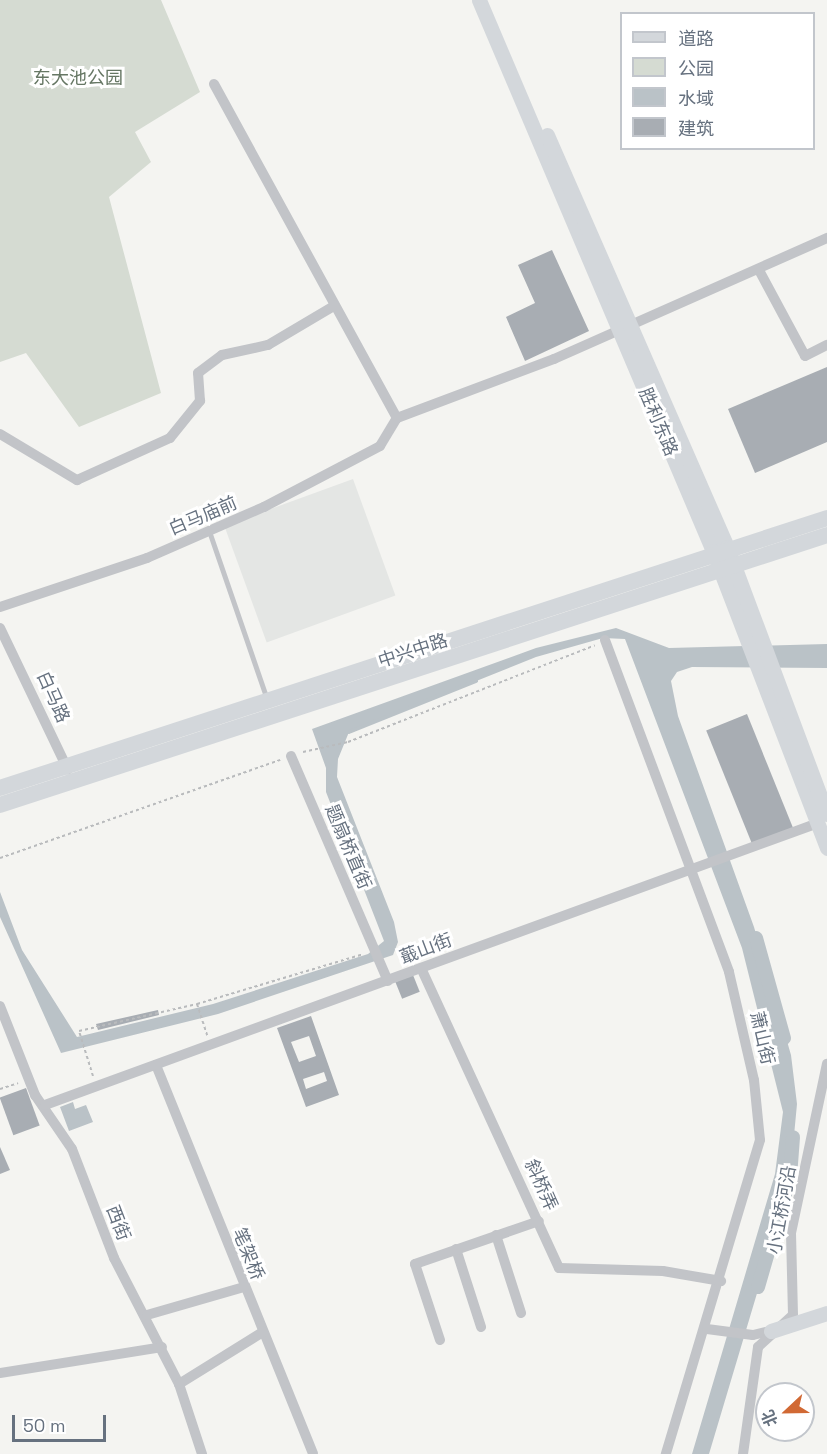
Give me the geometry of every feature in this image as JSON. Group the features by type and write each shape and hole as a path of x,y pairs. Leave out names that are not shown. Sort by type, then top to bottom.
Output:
{"main road":[{"name":"胜利东路","path":"479,0 625,328"},
{"name":"胜利东路","path":"489,0 723,557 822,819 827,848"},
{"name":"中兴中路","path":"0,788 69,773 723,557 827,518"},
{"name":"中兴中路","path":"0,804 69,773 267,699 723,557 827,535"},
{"path":"771,1331 827,1312"}],"street":[{"path":"214,84 397,418 760,272 827,238"},
{"path":"760,272 805,356 827,345"},
{"path":"0,434 77,480 170,438 200,401 198,373 222,355 268,345 334,306"},
{"name":"白马庙前","path":"0,607 209,531 380,446 397,418"},
{"name":"白马路","path":"0,628 69,773"},
{"name":"萧山街","path":"605,640 697,865 742,1026 760,1140 721,1281 711,1330 666,1454"},
{"name":"题扇桥直街","path":"291,756 388,981"},
{"name":"蕺山街","path":"45,1106 822,819"},
{"name":"斜桥弄","path":"421,968 559,1268 663,1271 721,1281"},
{"name":"西街","path":"0,1006 29,1079 72,1149 114,1258 147,1315 179,1384 202,1454"},
{"name":"小江桥河沿","path":"743,1454 758,1347 771,1331 794,1315 791,1233 827,1064"},
{"name":"笔架桥","path":"156,1065 313,1454"},
{"path":"440,1340 415,1264 539,1221"},
{"path":"496,1235 521,1313"},
{"path":"456,1249 481,1327"},
{"path":"147,1315 244,1287"},
{"path":"711,1330 753,1335 771,1331"},
{"path":"179,1384 263,1332"},
{"path":"0,1373 162,1347"}],"lane":[{"path":"209,531 267,699"}],"path":[{"path":"0,858 320,746 348,742 605,640"},
{"path":"97,1086 79,1031 197,1004 365,954 360,942 370,938"},
{"path":"197,1004 203,1021"},
{"path":"0,1089 29,1079"}],"shaded area":[{"path":"353,479 395,596 267,642 224,526"}],"green space":[{"name":"东大池公园","path":"0,0 161,0 200,92 135,132 151,162 109,197 161,393 79,427 26,353 0,362"}],"water":[{"path":"616,628 669,648 827,644 827,668 692,667 677,672 671,681 678,716 754,927 791,1055 797,1104 793,1146 758,1290 709,1454 692,1454 775,1174 783,1112 742,948 625,639 603,638 536,657 349,732 338,759 337,777 394,922 398,942 393,955 218,1014 61,1053 0,917 0,892 22,950 77,1037 213,1004 368,954 384,941 326,792 326,768 312,729 536,648"},
{"path":"73,1102 75,1109 86,1105 93,1122 69,1131 60,1107"}],"building":[{"path":"552,250 589,331 525,361 506,317 535,303 518,265"},
{"path":"827,367 827,442 755,473 728,409"},
{"path":"747,714 793,828 752,845 706,730"},
{"path":"413,975 420,992 402,999 395,982"},
{"path":"158,1010 159,1015 98,1030 96,1024"},
{"path":"311,1016 339,1095 306,1107 277,1028","holes":["309,1036 316,1056 299,1062 291,1042","324,1072 327,1081 306,1089 303,1079"]},
{"path":"26,1088 40,1126 13,1135 0,1097"},
{"path":"0,1147 10,1170 0,1174"}],"waterway":[{"path":"349,732 476,681"},
{"path":"756,938 784,1038"},
{"path":"758,1287 790,1177 793,1137"}]}
